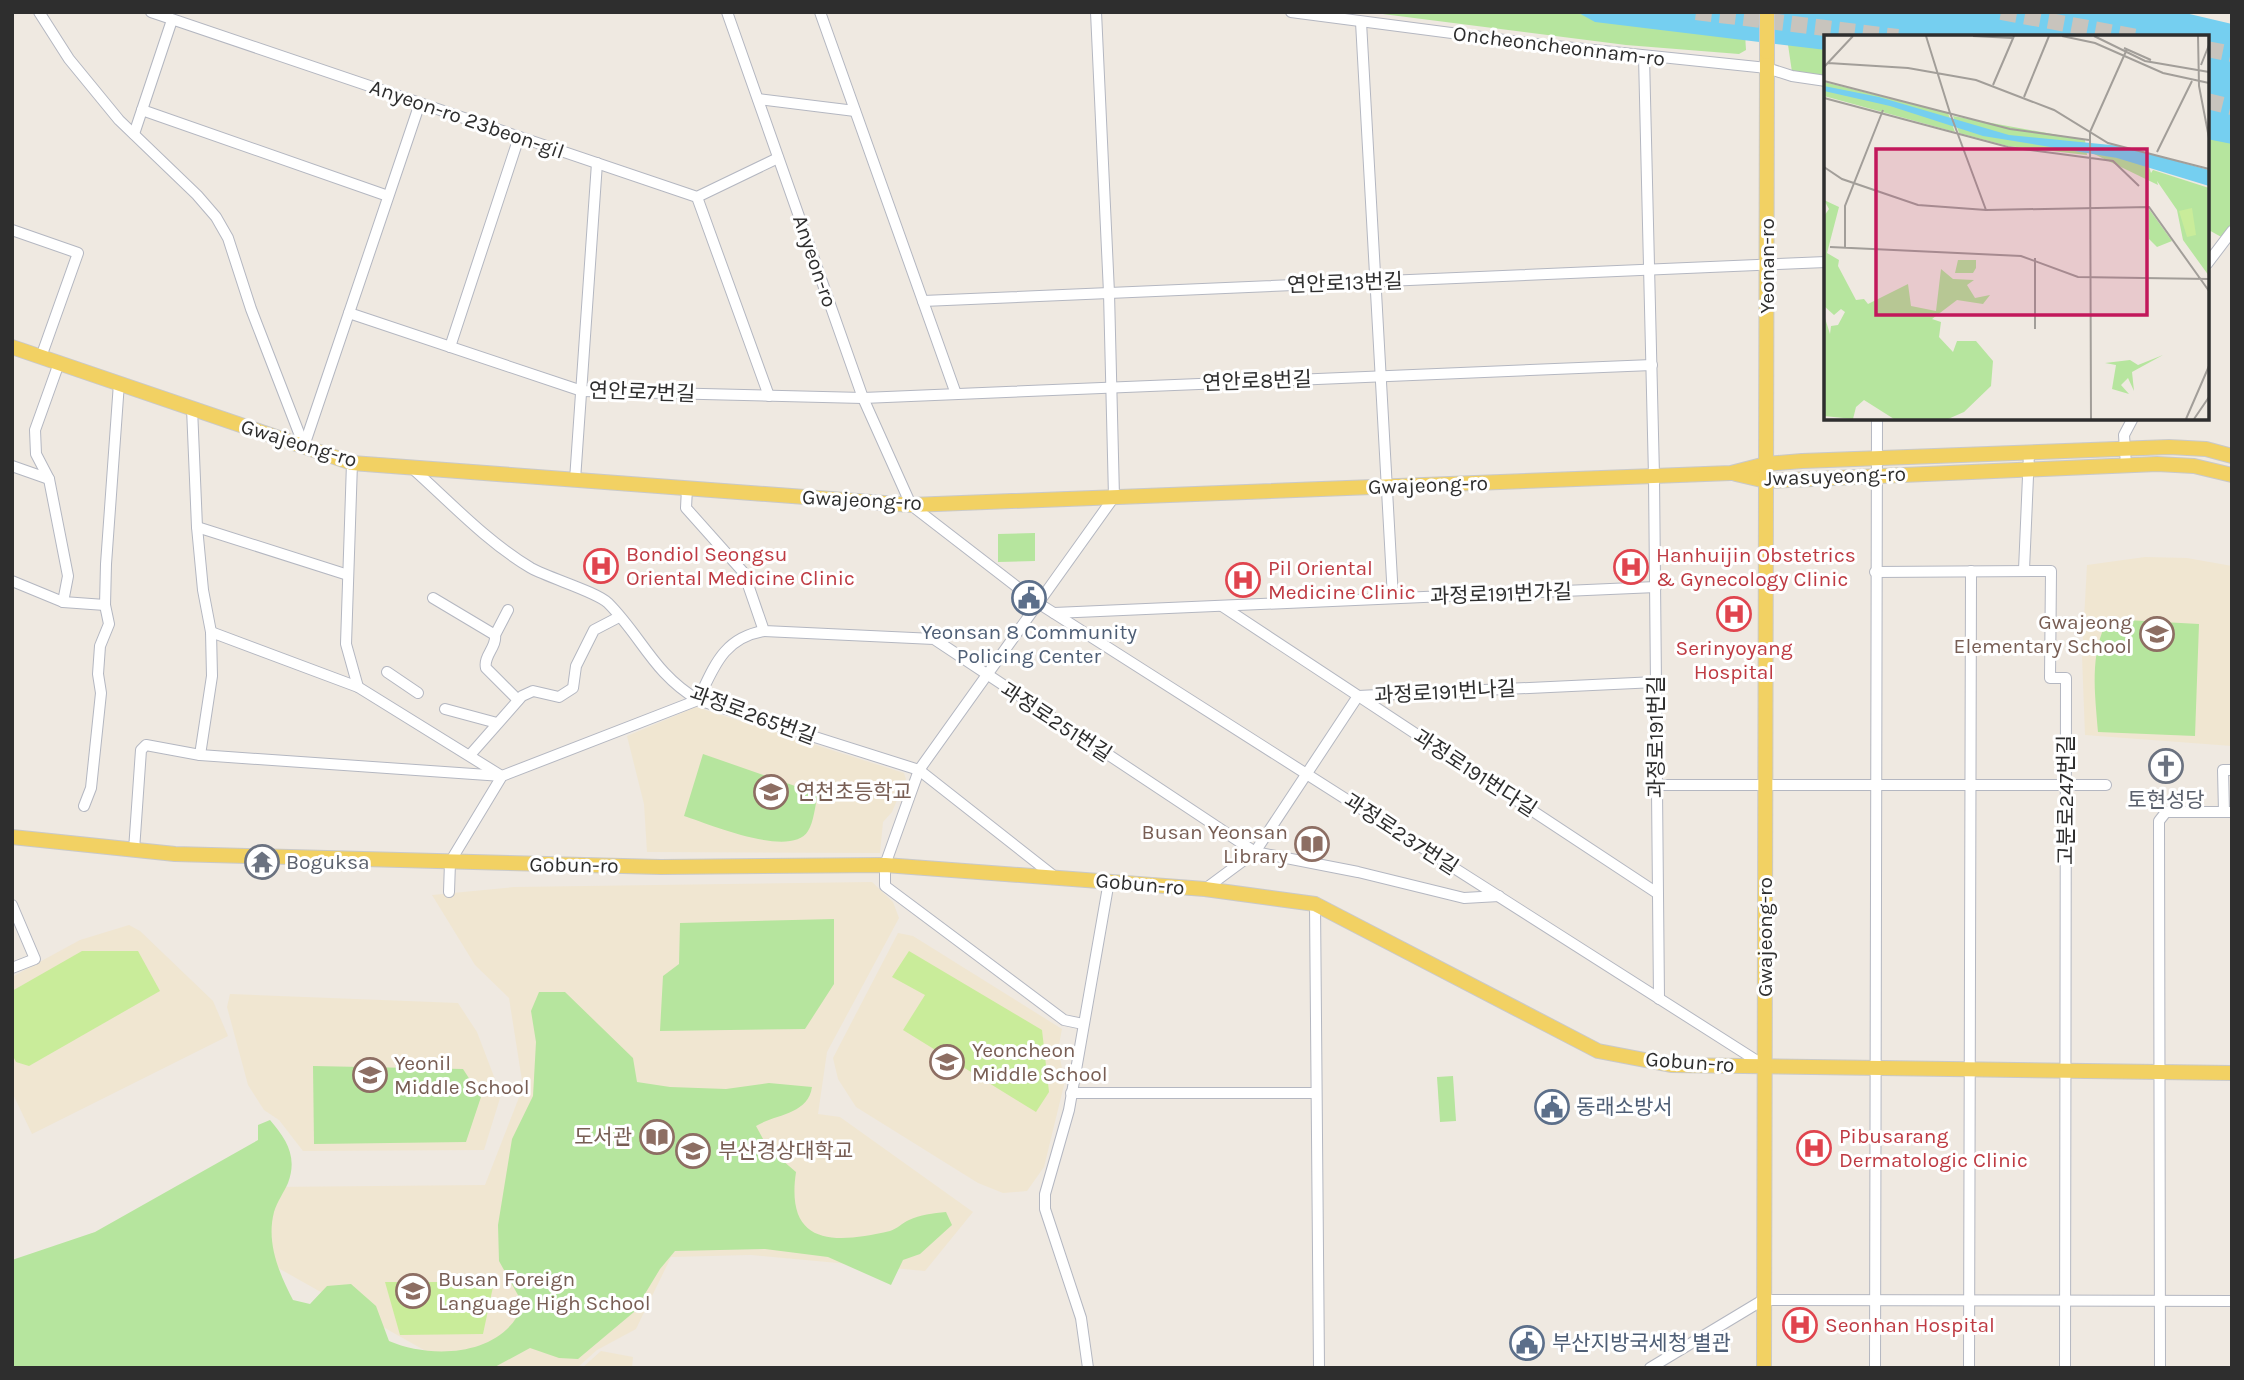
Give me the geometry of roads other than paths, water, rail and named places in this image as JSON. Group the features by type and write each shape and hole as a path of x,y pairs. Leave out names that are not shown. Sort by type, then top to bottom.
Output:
{"main road":[{"name":"Yeonan-ro","path":"1766,464 1767,12"},
{"name":"Gwajeong-ro","path":"12,347 352,463 912,505 1731,473"},
{"name":"Jwasuyeong-ro","path":"1731,473 1766,481 1876,467 2029,453 2125,449 2193,448 2232,456"},
{"name":"Gwajeong-ro","path":"1763,1368 1766,464"},
{"name":"Jwasuyeong-ro","path":"1731,473 1766,464 2028,470 2126,465 2194,466 2232,475"},
{"name":"Gobun-ro","path":"12,837 134,850 450,862 661,867 885,865 1205,889 1315,904 1598,1051 1671,1065 2232,1073"}],"street":[{"path":"39,12 69,59 134,134 197,195 228,237 251,309 303,446"},
{"name":"Anyeon-ro 23beon-gil","path":"151,12 697,197"},
{"name":"Anyeon-ro","path":"727,12 863,398 912,505"},
{"path":"820,12 956,394"},
{"path":"1083,1024 1065,1020 885,886 885,865 919,770 1114,497 1109,293 1096,12"},
{"name":"Oncheoncheonnam-ro","path":"1291,12 1644,56 1767,68 1792,76 1824,81"},
{"path":"134,134 172,20"},
{"path":"1361,22 1393,598"},
{"name":"과정로191번길","path":"1644,56 1656,587 1659,999"},
{"path":"758,99 855,111"},
{"path":"303,446 419,103"},
{"path":"142,110 388,196"},
{"path":"450,347 519,137"},
{"path":"769,396 697,197 778,158"},
{"path":"575,480 597,163"},
{"path":"12,230 78,253 41,357"},
{"path":"2209,261 2232,231"},
{"name":"연안로13번길","path":"923,301 1824,262"},
{"name":"연안로7번길","path":"349,313 582,391 863,398"},
{"path":"59,363 36,430 36,454 49,479 68,576 63,602"},
{"name":"연안로8번길","path":"863,398 1652,365"},
{"path":"85,806 91,788 101,692 98,674 100,646 108,624 105,605 119,383"},
{"path":"192,408 197,527 203,590 211,632 212,676 200,754"},
{"path":"1875,1368 1877,420"},
{"path":"2126,465 2124,435 2132,420"},
{"path":"1875,572 2024,570 2029,453"},
{"path":"352,463 346,644 359,687"},
{"path":"12,466 49,479"},
{"name":"과정로265번길","path":"412,467 474,524 528,566 555,581 606,600 660,671 698,701 919,770 1055,877"},
{"path":"134,850 141,750 146,745 200,754 502,776 698,701 722,651 736,640 764,631 744,573 686,509 687,488"},
{"name":"과정로237번길","path":"912,505 1038,603 1765,1066"},
{"path":"197,527 348,575"},
{"name":"고분로247번길","path":"2024,570 2051,571 2050,678 2066,678 2065,1368"},
{"path":"1969,1368 1971,571"},
{"path":"12,580 63,602 105,605"},
{"name":"과정로191번가길","path":"1054,613 1656,587"},
{"path":"433,598 495,635"},
{"name":"과정로191번다길","path":"1222,606 1657,893"},
{"path":"508,610 495,635 485,668 518,701"},
{"path":"470,755 518,701 533,691 559,696 573,688 576,666 594,630 619,617"},
{"name":"과정로251번길","path":"764,631 934,639 1255,852 1358,872 1464,898 1499,896"},
{"path":"211,632 359,687 502,776"},
{"path":"387,672 418,693"},
{"name":"과정로191번나길","path":"1205,889 1255,852 1358,696 1656,682"},
{"path":"445,709 497,723"},
{"path":"2160,1368 2159,821 2166,812 2228,812 2223,769 2232,769"},
{"path":"449,892 450,862 502,776"},
{"path":"1656,785 2106,785"},
{"path":"1088,1368 1081,1318 1045,1209 1045,1194 1071,1093 1110,881"},
{"path":"1315,904 1319,1368"},
{"path":"12,905 36,958 12,968"},
{"path":"1071,1093 1317,1093"},
{"path":"1650,1368 1763,1300 2232,1301"}],"water":[{"path":"1577,12 2181,12 2232,24 2232,144 2209,139 2209,35 1824,35 1824,50 1595,22"}],"tunnel":[{"path":"1696,12 1882,35"},
{"path":"2001,12 2126,35"},
{"path":"2209,49 2232,54"},
{"path":"2209,101 2232,107"}],"place":[{"name":"Bondiol Seongsu Oriental Medicine Clinic","path":"601,566"},
{"name":"Hanhuijin Obstetrics & Gynecology Clinic","path":"1631,567"},
{"name":"Pil Oriental Medicine Clinic","path":"1243,580"},
{"name":"Yeonsan 8 Community Policing Center","path":"1029,598"},
{"name":"Serinyoyang Hospital","path":"1734,614"},
{"name":"Gwajeong Elementary School","path":"2157,634"},
{"name":"토현성당","path":"2166,766"},
{"name":"연천초등학교","path":"771,792"},
{"name":"Busan Yeonsan Library","path":"1312,844"},
{"name":"Boguksa","path":"262,862"},
{"name":"Yeoncheon Middle School","path":"947,1062"},
{"name":"Yeonil Middle School","path":"370,1075"},
{"name":"동래소방서","path":"1552,1107"},
{"name":"도서관","path":"657,1137"},
{"name":"Pibusarang Dermatologic Clinic","path":"1814,1148"},
{"name":"부산경상대학교","path":"693,1151"},
{"name":"Busan Foreign Language High School","path":"413,1291"},
{"name":"Seonhan Hospital","path":"1800,1325"},
{"name":"부산지방국세청 별관","path":"1527,1343"}]}
